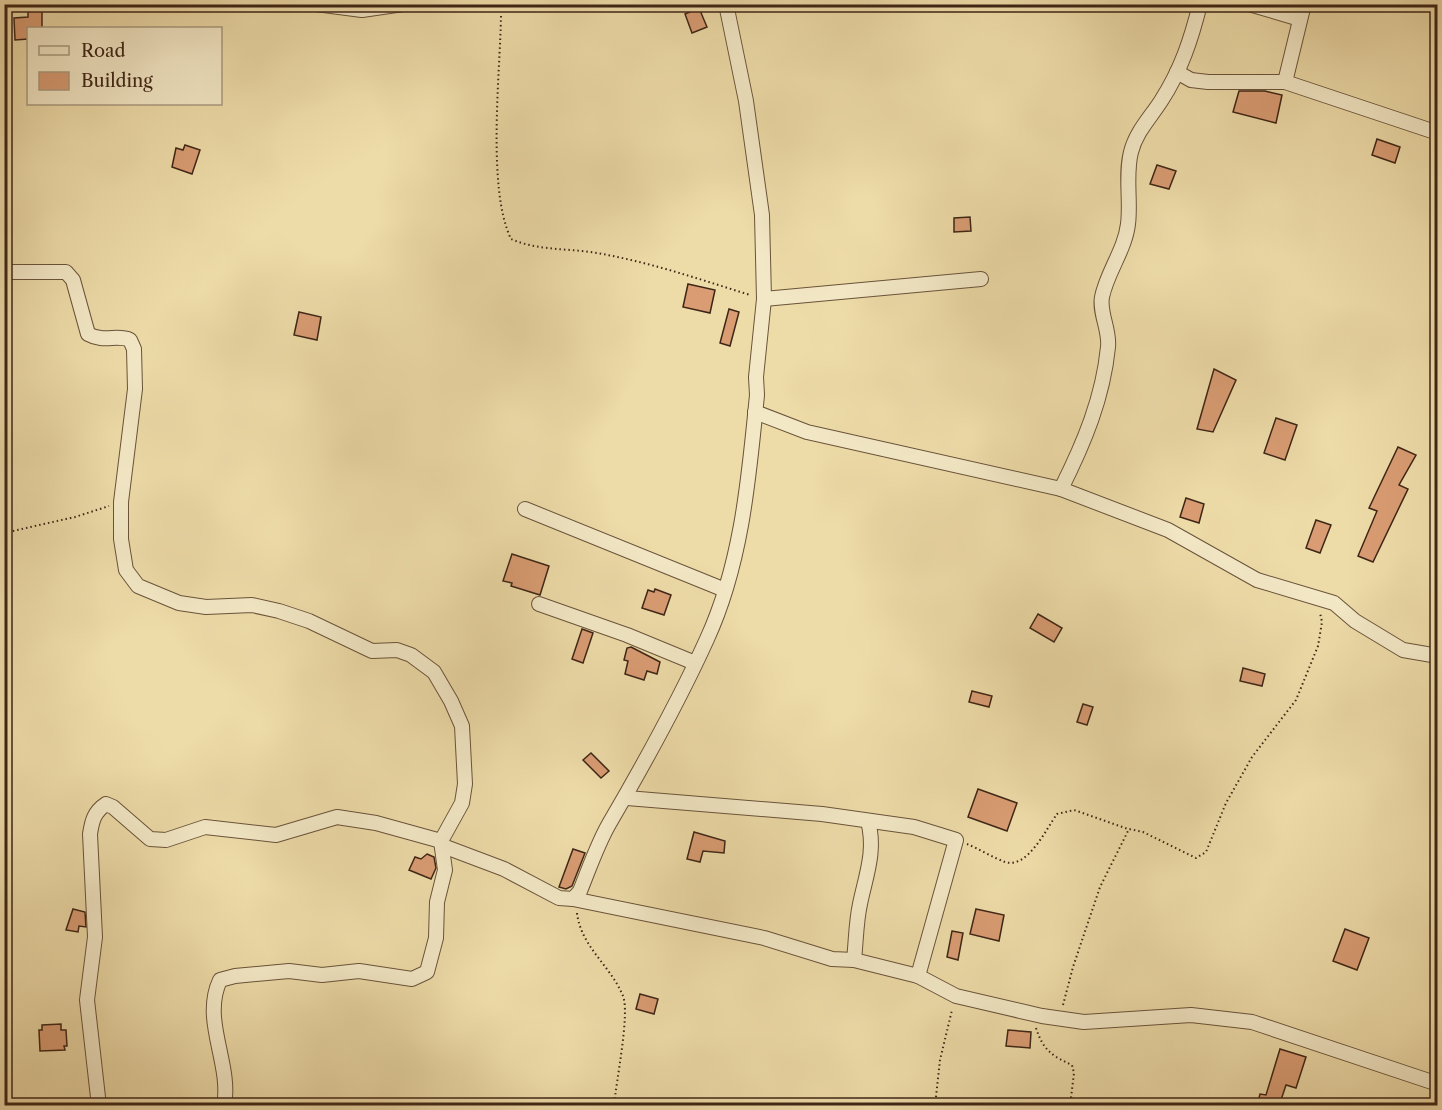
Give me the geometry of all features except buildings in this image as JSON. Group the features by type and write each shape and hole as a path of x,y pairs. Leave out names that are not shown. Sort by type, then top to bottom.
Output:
{"street":[{"path":"316,4 362,10 403,4"},
{"path":"501,5 518,4"},
{"path":"573,899 580,891 608,826 627,798 708,638 725,590 744,508 755,412 764,299 762,215 746,101 726,4"},
{"path":"1060,489 1087,436 1104,373 1108,331 1101,303 1103,290 1127,233 1131,206 1128,179 1131,148 1188,53 1200,4"},
{"path":"1249,4 1300,19"},
{"path":"1286,82 1305,4"},
{"path":"1177,72 1191,80 1208,82 1286,82 1437,133"},
{"path":"4,272 66,273 73,280 88,334 109,340 125,338 130,340 134,349 135,389 121,502 121,539 126,570 138,586 179,603 206,607 252,605 279,611 309,621 372,651 396,650 411,655 434,672 462,726 465,784 462,803 442,844 445,870 437,902 436,938 427,972 412,979 359,971 322,975 289,971 235,976 220,980 212,1011 227,1087 224,1106"},
{"path":"764,299 981,279"},
{"path":"755,412 807,432 1060,489 1168,530 1257,579 1334,603 1355,621 1403,650 1437,656"},
{"path":"525,509 725,590"},
{"path":"539,604 627,635 695,663"},
{"path":"627,798 822,814 914,827 949,835 956,840 918,976"},
{"path":"99,1106 87,1000 94,937 90,834 97,810 106,804 150,839 166,840 205,827 276,835 337,817 376,823 442,844 504,869 559,898 764,938 832,959 854,960 918,976 956,996 1059,1019 1100,1022 1191,1015 1252,1022 1437,1084"},
{"path":"854,960 860,906 871,863 873,839 868,821"}],"path":[{"path":"501,5 497,129 502,220 511,239 524,245 596,252 665,267 764,299"},
{"path":"4,533 75,517 121,502"},
{"path":"956,840 996,855 1006,862 1019,861 1029,854 1057,814 1074,810 1143,832 1197,858 1206,852 1226,803 1252,757 1296,700 1307,678 1318,646 1322,622 1315,596"},
{"path":"1059,1019 1073,967 1100,887 1129,829"},
{"path":"573,899 582,934 602,964 613,975 624,999 625,1020 614,1106"},
{"path":"935,1106 940,1060 956,996"},
{"path":"1021,1010 1036,1028 1044,1048 1056,1059 1072,1065 1074,1073 1070,1106"}]}
